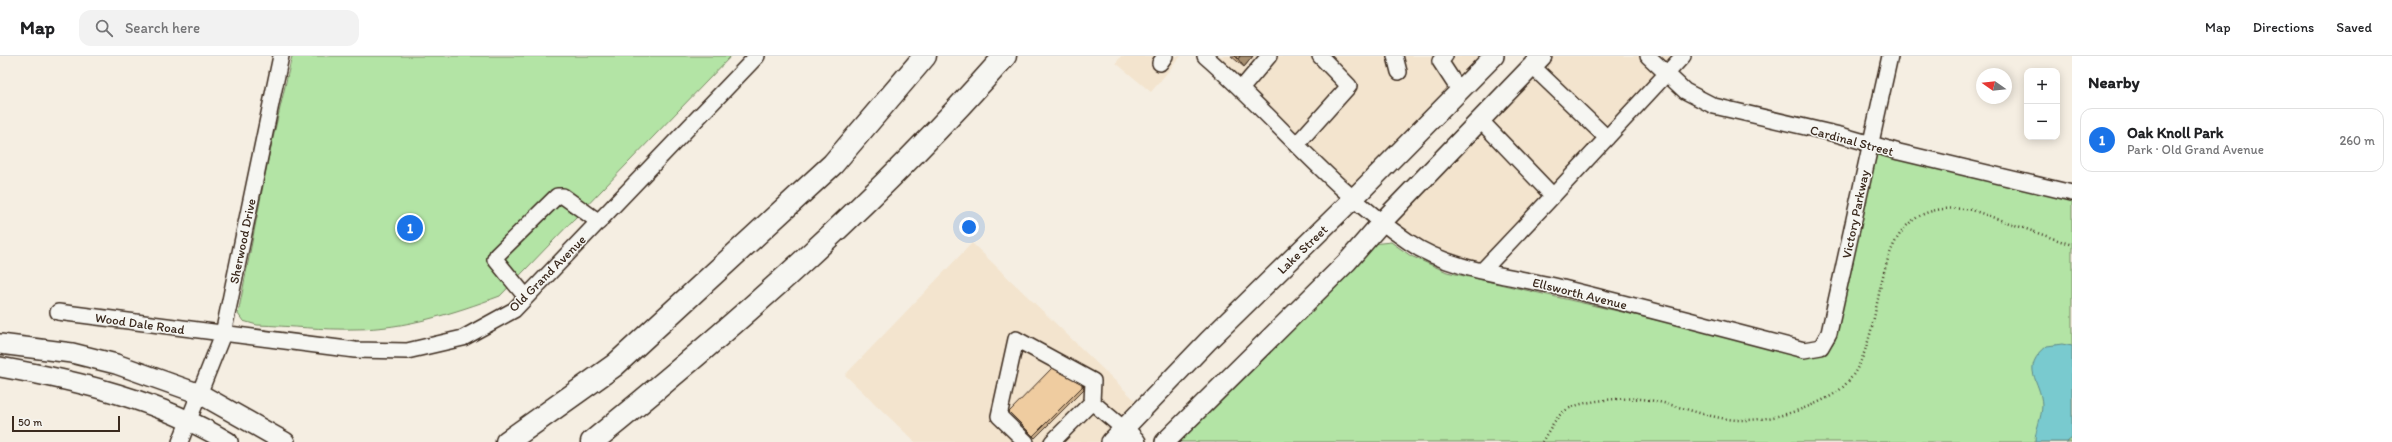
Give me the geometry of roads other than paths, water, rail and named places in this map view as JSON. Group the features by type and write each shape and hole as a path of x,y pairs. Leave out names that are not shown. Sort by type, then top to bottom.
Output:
{"highway":[{"path":"507,442 615,365 833,164 925,56"},
{"path":"592,442 687,365 783,281 884,185 956,112 1005,56"}],"main road":[{"name":"Lake Street","path":"1124,438 1208,341 1354,198 1494,56"},
{"path":"1165,442 1347,262 1382,222 1537,61"},
{"path":"0,344 80,354 116,364 200,394 285,442"},
{"path":"0,368 94,387 190,422 228,442"}],"street":[{"name":"Old Grand Avenue","path":"223,334 355,350 407,351 463,338 514,310 756,56"},
{"name":"Ellsworth Avenue","path":"1205,56 1242,88 1296,145 1382,222 1410,243 1449,262 1804,350 1822,347"},
{"path":"1242,88 1269,56"},
{"path":"1296,145 1349,86 1320,56"},
{"path":"1395,56 1399,72"},
{"name":"Cardinal Street","path":"1648,56 1685,91 1714,106 2072,193"},
{"path":"1483,270 1683,56"},
{"name":"Victory Parkway","path":"1822,347 1830,333 1890,56"},
{"name":"Sherwood Drive","path":"180,442 190,422 223,334 278,57"},
{"path":"1441,58 1459,90"},
{"path":"1537,61 1607,138"},
{"path":"1480,120 1553,196"},
{"path":"526,297 495,260 497,255 557,196 563,196 599,222"},
{"name":"Wood Dale Road","path":"58,312 223,334"},
{"path":"1026,442 999,416 1016,339 1093,381 1092,402 1052,442"},
{"path":"1092,402 1124,438"}],"water":[{"path":"2062,344 2072,346 2072,438 2067,442 2035,442 2042,405 2041,396 2034,374 2034,361 2047,346"}],"place":[{"name":"Oak Knoll Park","path":"410,228"}]}
